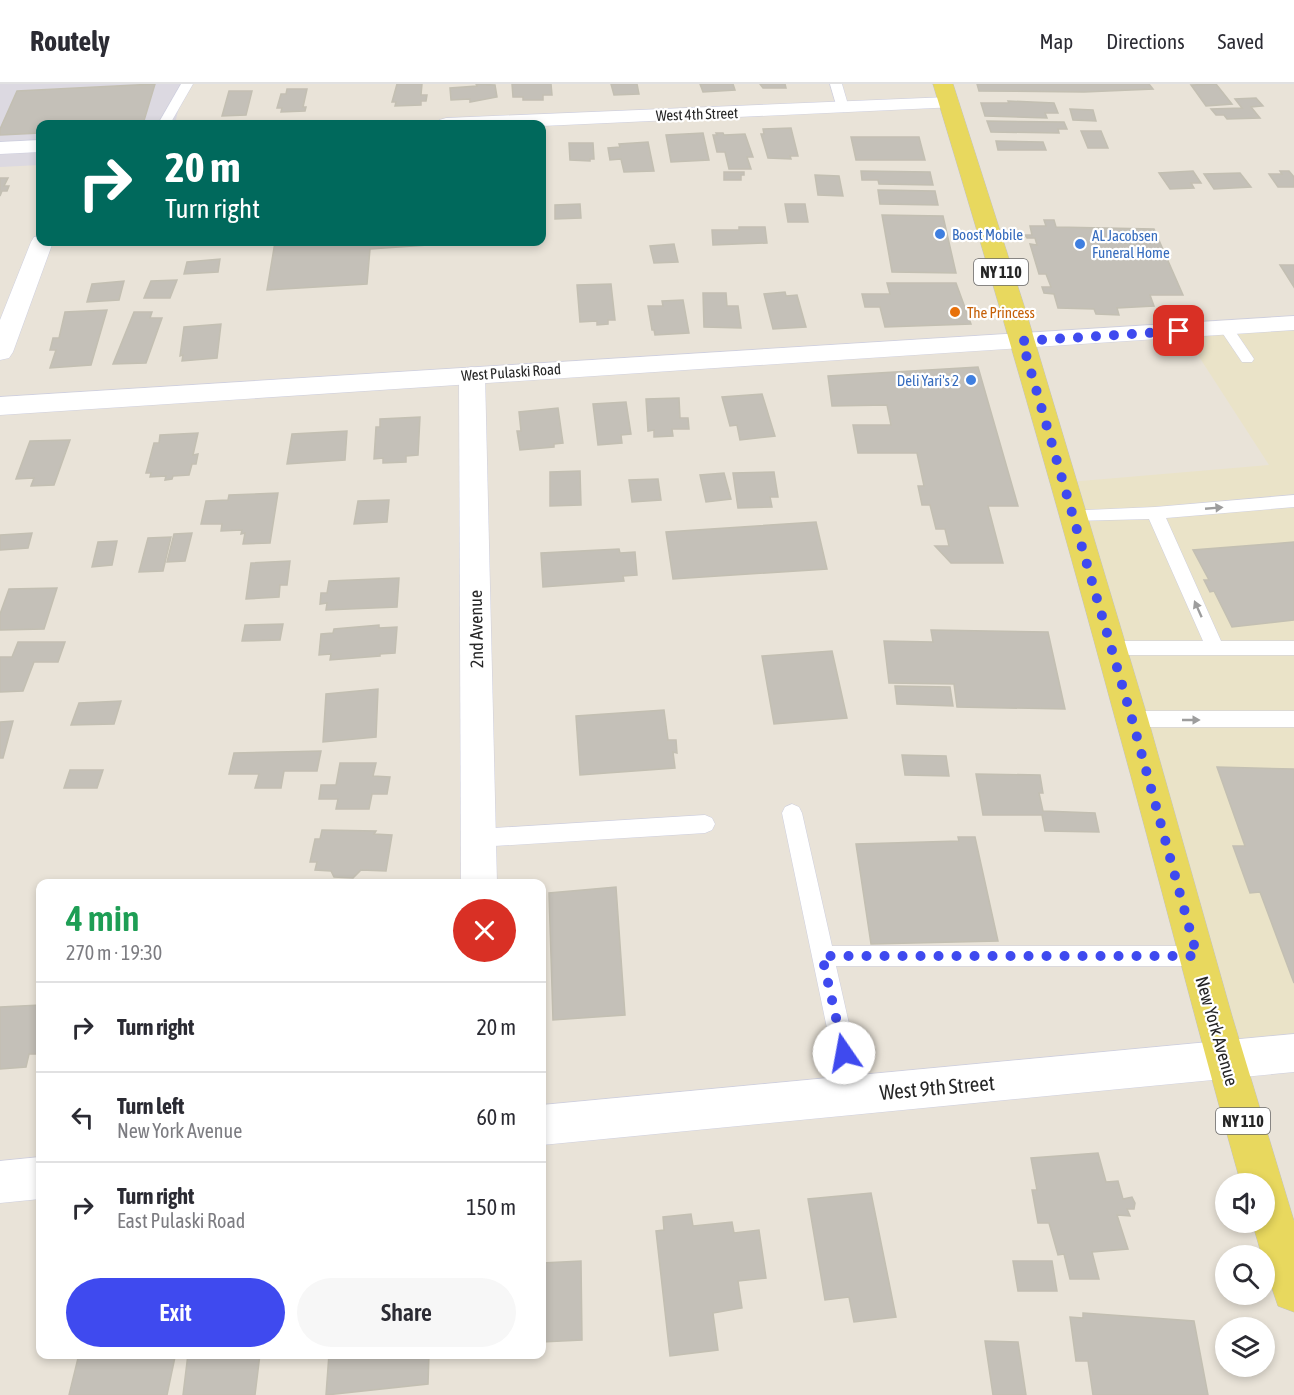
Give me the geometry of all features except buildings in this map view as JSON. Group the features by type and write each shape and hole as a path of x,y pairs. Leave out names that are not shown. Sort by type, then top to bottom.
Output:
{"main road":[{"name":"New York Avenue","path":"946,94 1022,341 1132,719 1225,1059 1259,1173"},
{"path":"1275,1229 1294,1290"}],"street":[{"name":"West 4th Street","path":"545,120 843,108 946,94"},
{"path":"0,148 36,146"},
{"path":"0,352 40,246"},
{"name":"West Pulaski Road","path":"0,406 1294,323"},
{"name":"2nd Avenue","path":"472,375 479,879"},
{"name":"West 9th Street","path":"546,1125 1294,1053"},
{"path":"0,1182 36,1178"}],"lane":[{"path":"166,120 187,84"},
{"path":"836,84 843,108"},
{"path":"1226,327 1246,359"},
{"path":"1071,515 1155,513 1294,501"},
{"path":"1155,513 1215,648"},
{"path":"1111,648 1294,648"},
{"path":"1132,719 1294,719"},
{"path":"792,813 854,1095"},
{"path":"478,838 705,824"},
{"path":"822,956 1197,956"}],"shaded area":[{"path":"0,84 184,84 176,120 36,120 36,165 0,167"},
{"path":"1294,327 1294,1049 1229,1055 1069,482 1269,465 1185,335"}],"place":[{"name":"Boost Mobile","path":"940,234"},
{"name":"AL Jacobsen Funeral Home","path":"1080,244"},
{"name":"The Princess","path":"955,312"},
{"name":"Deli Yari's 2","path":"971,380"}],"route":[{"path":"844,1053 822,956 1197,956 1132,719 1022,341 1179,331"}]}
